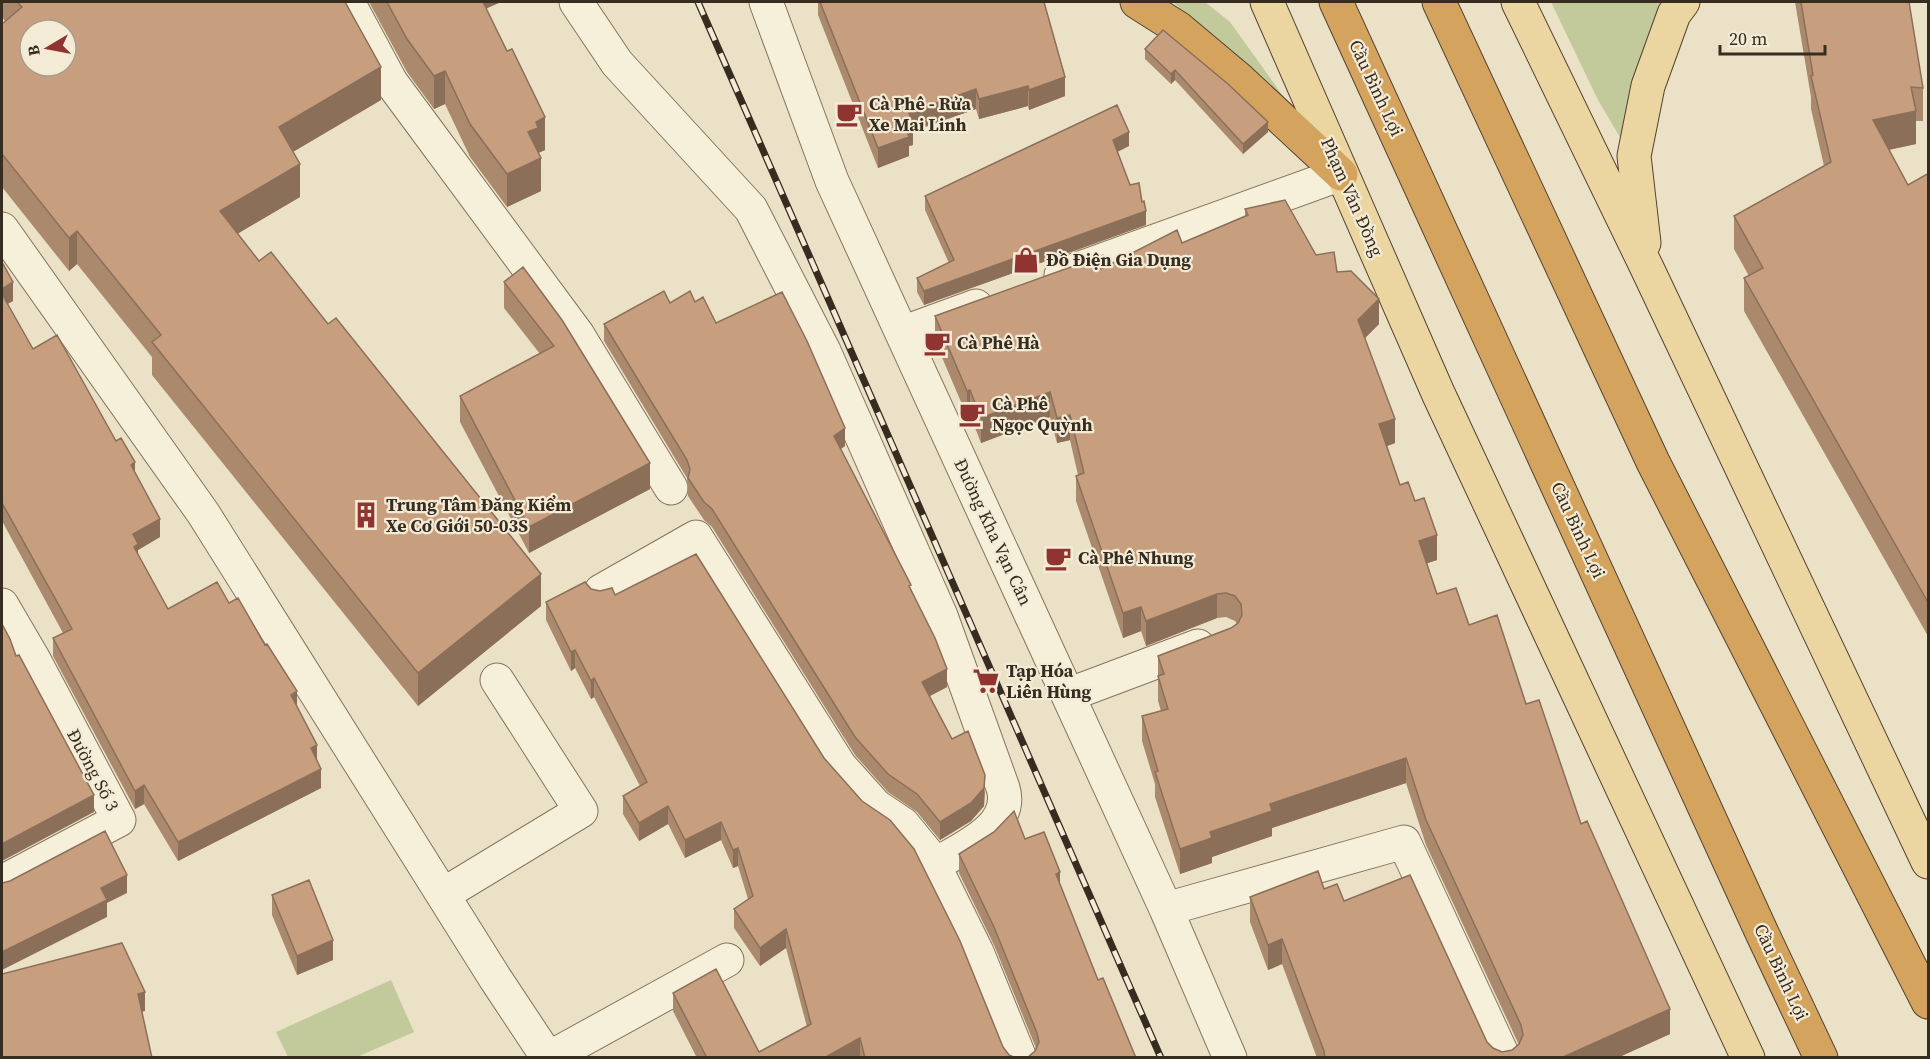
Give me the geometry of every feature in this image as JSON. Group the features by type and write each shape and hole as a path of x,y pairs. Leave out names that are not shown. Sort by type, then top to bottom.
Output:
{"highway":[{"path":"1137,2 1178,28 1240,80 1341,174"},
{"name":"Cầu Bình Lợi","path":"1336,2 1821,1058"},
{"path":"1439,2 1653,462 1929,1002"}],"main road":[{"name":"Phạm Văn Đồng","path":"1267,2 1438,393 1748,1058"},
{"path":"1518,2 1929,862"},
{"path":"1647,268 1634,156 1648,86 1674,14 1683,2"}],"street":[{"path":"348,2 391,82 578,335 671,488"},
{"path":"576,2 617,63 751,209 824,351 941,616 1006,802 993,827 934,865"},
{"name":"Đường Kha Vạn Cân","path":"766,2 832,182 1166,909 1230,1058"},
{"path":"1037,284 1341,174"},
{"path":"2,229 203,513 495,978 548,1058 728,960"},
{"path":"902,333 1003,296"},
{"path":"601,591 696,537 840,766 876,806 903,824 930,857 977,952 1020,1058"},
{"name":"Đường Số 3","path":"2,882 119,820 6,623"},
{"path":"1068,695 1224,636"},
{"path":"444,894 581,811 496,680"},
{"path":"1166,909 1404,842 1504,1058"}],"green space":[{"path":"1173,2 1205,2 1230,22 1306,128"},
{"path":"1551,2 1667,2 1647,38 1621,139 1598,100"},
{"path":"391,980 414,1032 357,1057 288,1057 276,1032"}],"building":[{"path":"17,2 345,2 381,67 279,127 300,164 220,211 259,261 271,252 328,324 336,318 541,574 418,673 152,342 161,335 77,231 69,238 2,154 2,24 22,7"},
{"path":"387,2 483,2 507,51 512,49 545,117 536,122 538,128 528,132 541,158 507,174 470,124 445,71 434,76 407,39"},
{"path":"820,2 1044,2 1065,77 1029,90 1028,86 979,99 976,89 909,113 913,125 906,128 909,137 878,148"},
{"path":"1801,2 1909,2 1923,88 1911,87 1916,111 1873,120 1908,185 1929,173 1929,604 1744,278 1763,268 1734,216 1831,162 1811,76 1813,75"},
{"path":"1163,30 1228,84 1268,122 1243,144 1175,70 1171,74 1145,49"},
{"path":"1117,105 1129,132 1113,140 1130,185 1139,183 1146,211 924,291 917,278 954,260 925,196"},
{"path":"1285,200 1316,255 1334,252 1337,272 1351,271 1379,299 1358,320 1395,419 1379,424 1400,485 1408,482 1415,501 1424,498 1437,535 1419,541 1437,594 1456,588 1469,625 1497,615 1526,704 1539,700 1581,824 1587,821 1670,1009 1561,1058 1325,1058 1282,939 1268,945 1250,897 1318,871 1324,889 1337,884 1344,901 1410,875 1487,1042 1502,1052 1512,1050 1519,1044 1523,1035 1521,1025 1426,820 1406,758 1270,804 1272,811 1210,832 1212,838 1180,849 1155,772 1158,771 1142,716 1168,709 1158,676 1164,674 1158,656 1231,628 1238,623 1242,615 1241,604 1235,596 1226,593 1217,594 1146,621 1141,607 1123,613 1076,476 1084,473 1070,415 1057,418 1050,392 981,418 935,316 1104,255 1096,262 1101,269 1177,230 1182,243 1248,215 1245,209"},
{"path":"2,262 13,282 2,289"},
{"path":"523,267 562,320 650,463 529,527 460,396 554,346 504,282"},
{"path":"664,291 670,303 690,291 695,302 703,297 716,323 782,292 807,341 845,428 834,436 911,585 909,586 935,638 947,669 922,682 952,739 968,731 985,775 984,788 971,803 940,822 917,794 888,774 855,737 712,509 704,502 688,478 690,469 687,460 604,324"},
{"path":"2,294 33,349 57,335 116,441 121,438 135,462 131,465 160,519 133,534 138,544 134,547 168,609 217,582 229,603 238,598 265,645 267,644 297,691 291,695 317,745 311,748 321,769 178,842 144,785 135,791 53,638 72,629 2,503"},
{"path":"696,554 824,758 862,801 890,820 914,849 960,941 1003,1047 1009,1055 1016,1058 865,1058 860,1038 824,1058 707,1058 673,993 716,969 759,1052 811,1024 786,929 760,948 734,909 753,896 738,848 733,850 721,822 685,840 668,806 639,823 623,796 647,782 594,678 591,681 575,650 571,652 546,602 585,582 591,589 600,591 612,588 615,595"},
{"path":"2,624 16,656 19,655 94,795 2,844"},
{"path":"1014,811 1025,839 1044,832 1060,872 1056,874 1098,980 1103,978 1136,1058 1024,1058 1035,1051 1039,1042 1037,1033 994,927 959,854 994,832"},
{"path":"105,831 127,875 101,888 107,900 2,952 2,883 10,881"},
{"path":"309,880 333,940 297,956 272,895"},
{"path":"122,943 145,992 138,994 152,1058 2,1058 2,974"}],"railway":[{"path":"698,2 1161,1058"}],"place":[{"name":"Cà Phê - Rửa Xe Mai Linh","path":"849,114"},
{"name":"Đồ Điện Gia Dụng","path":"1026,260"},
{"name":"Cà Phê Hà","path":"937,343"},
{"name":"Cà Phê Ngọc Quỳnh","path":"972,414"},
{"name":"Trung Tâm Đăng Kiểm Xe Cơ Giới 50-03S","path":"366,515"},
{"name":"Cà Phê Nhung","path":"1058,558"},
{"name":"Tạp Hóa Liên Hùng","path":"986,681"}]}
